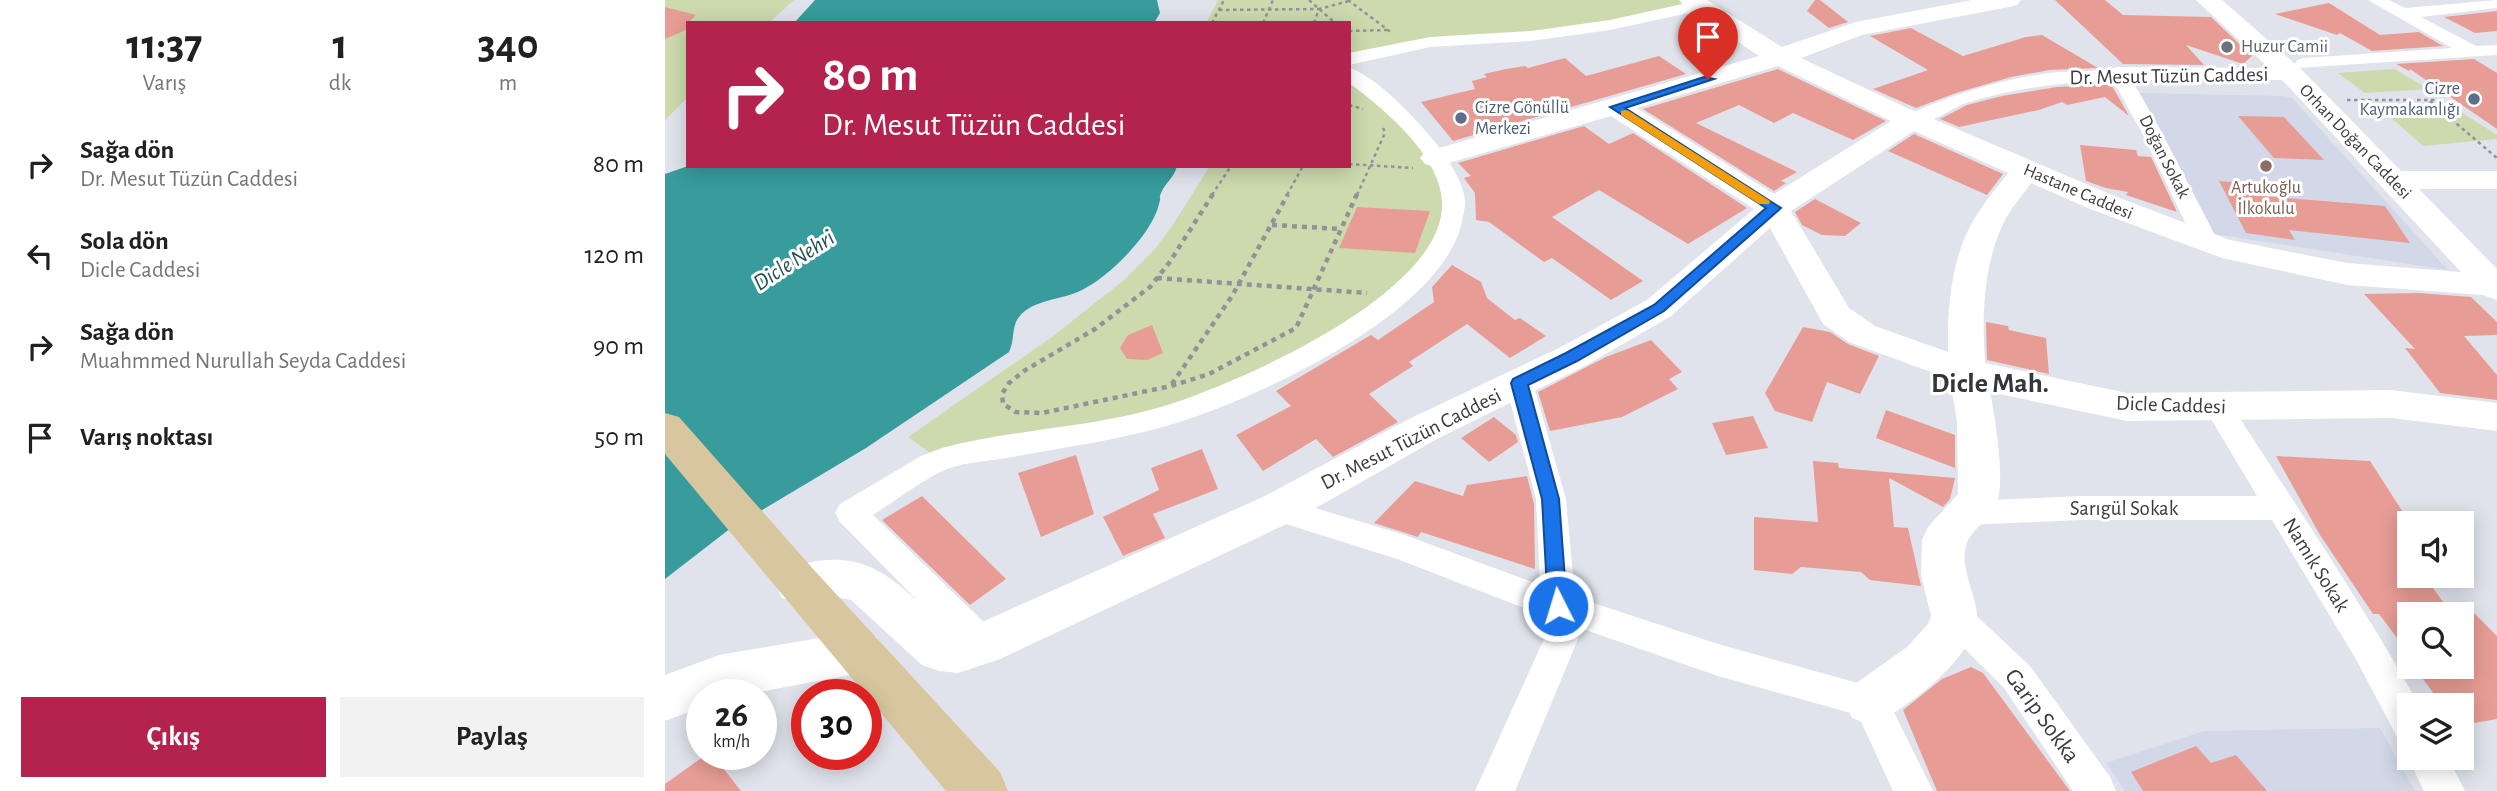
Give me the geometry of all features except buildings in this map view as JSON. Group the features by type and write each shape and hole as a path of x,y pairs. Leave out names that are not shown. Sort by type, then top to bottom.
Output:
{"main road":[{"path":"665,427 981,791"}],"street":[{"name":"Orhan Doğan Caddesi","path":"2208,0 2339,100 2404,179"},
{"name":"Orhan Doğan Caddesi","path":"2227,0 2404,179 2496,280"},
{"path":"2376,0 2474,51"},
{"path":"1439,164 1755,66 1856,29 1993,2"},
{"path":"1351,59 1409,46 1584,29 1693,3"},
{"name":"Hastane Caddesi","path":"1693,3 1732,30 1912,120 2144,220 2207,243 2289,264 2347,274 2496,280"},
{"path":"2401,14 2497,4"},
{"name":"Dr. Mesut Tüzün Caddesi","path":"785,567 864,583 939,650 958,652 983,644 1278,509 1423,429 1572,357 1659,308 1774,208 1937,106 1999,87 2066,76 2297,69 2497,50"},
{"name":"Doğan Sokak","path":"2119,73 2207,243"},
{"path":"983,644 851,513 940,460 1148,420 1229,394 1317,349 1369,318 1399,295 1434,260 1450,232 1454,203 1450,184 1409,123 1391,105 1351,75"},
{"name":"Dicle Caddesi","path":"1616,107 1774,208 1836,316 1861,334 2006,383 2127,407 2391,404 2497,417"},
{"path":"1870,702 1924,662 1947,636 1954,616 1944,575 1944,540 1979,498 1977,422 1967,371 1965,321 1973,261 1988,222 2025,170"},
{"path":"2404,179 2497,180"},
{"path":"1495,791 1530,716 1561,639 1551,499 1519,383"},
{"name":"Namık Sokak","path":"2218,407 2369,650 2397,701"},
{"name":"Sarıgül Sokak","path":"1966,513 2081,508 2281,508"},
{"path":"1278,509 1405,548 1558,606 1718,660 1870,702 1913,791"},
{"name":"Garip Sokka","path":"1954,616 2017,677 2096,791"},
{"path":"665,698 719,677 859,652"},
{"path":"2434,770 2445,791"}],"path":[{"path":"1213,21 1224,0"},
{"path":"1264,21 1273,0"},
{"path":"1309,0 1333,21"},
{"path":"1219,10 1319,9 1349,1 1409,46"},
{"path":"1315,21 1319,9"},
{"path":"1351,31 1389,30"},
{"path":"2339,100 2443,100"},
{"path":"2429,100 2497,158"},
{"path":"1351,106 1368,111"},
{"path":"1230,168 1157,278 1132,303 1095,329 1015,377 1005,388 1001,399 1003,404 1016,412 1042,414 1171,386 1209,374 1296,328 1385,133 1379,119"},
{"path":"1351,164 1439,164"},
{"path":"1148,420 1239,284 1302,168"},
{"path":"1272,225 1341,229"},
{"path":"1157,278 1399,295"}],"shaded area":[{"name":"Artukoğlu İlkokulu","path":"2140,93 2292,98 2448,270 2214,234"},
{"path":"2380,728 2397,759 2397,770 2403,770 2415,791 2125,791 2106,763 2204,731"}],"green space":[{"path":"665,0 794,0 771,21 686,21 686,99 665,120"},
{"path":"1218,0 1691,0 1696,6 1610,25 1430,42 1351,59 1351,21 1207,21"},
{"path":"2395,69 2428,89 2365,93 2338,73"},
{"path":"1351,76 1409,123 1454,203 1419,277 1229,394 940,460 908,437 1052,337 1124,280 1155,249 1209,168 1351,168"},
{"path":"2458,110 2497,135 2497,139 2423,146 2387,114"}],"water":[{"path":"815,0 1157,0 1160,13 1155,21 796,21"},
{"name":"Dicle Nehri","path":"686,167 1176,168 1161,193 1155,216 1148,228 1139,241 1105,275 1082,290 1040,303 1025,311 1017,321 1009,352 866,448 727,531 665,579 665,174"}],"slow traffic":[{"path":"1625,113 1764,201"}],"place":[{"name":"Huzur Camii","path":"2227,47"},
{"name":"Cizre Kaymakamlığı","path":"2474,99"},
{"name":"Cizre Gönüllü Merkezi","path":"1461,118"},
{"name":"Artukoğlu İlkokulu","path":"2266,166"}],"district":[{"name":"Dicle Mah.","path":"1990,384"}],"route":[{"path":"1558,606 1551,499 1519,383 1572,357 1659,308 1774,208 1616,107 1708,79"}]}
